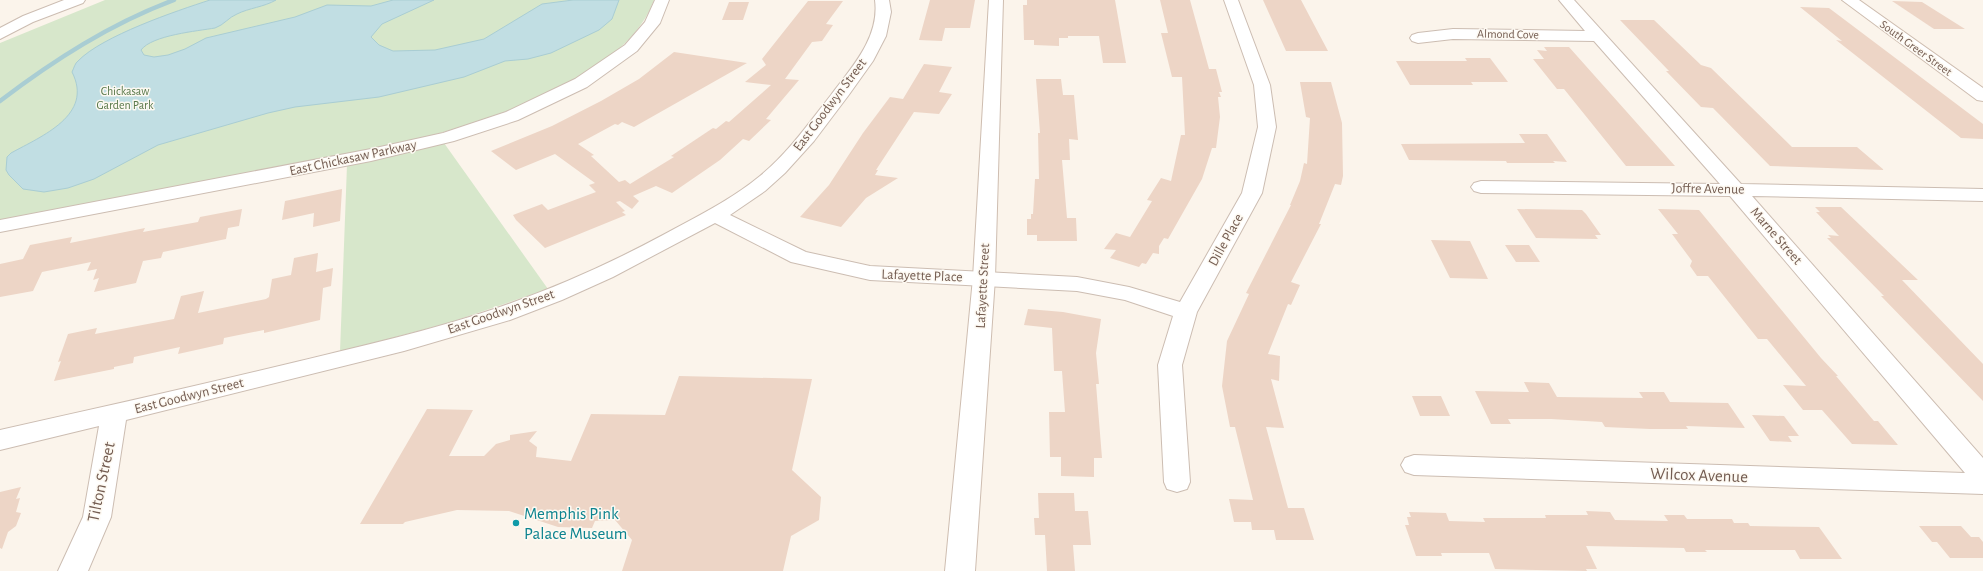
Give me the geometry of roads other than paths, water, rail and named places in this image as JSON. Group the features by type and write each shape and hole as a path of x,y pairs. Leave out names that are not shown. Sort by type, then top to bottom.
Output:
{"street":[{"path":"0,34 28,19 78,0"},
{"name":"East Chickasaw Parkway","path":"0,226 364,156 448,137 512,116 581,83 631,48 652,23 662,0"},
{"name":"East Goodwyn Street","path":"0,440 371,352 475,323 598,276 650,251 714,215 768,179 803,143 851,80 877,41 885,10 882,0"},
{"name":"Lafayette Street","path":"960,571 984,278 996,0"},
{"name":"Dille Place","path":"1176,482 1170,365 1186,312 1252,193 1267,127 1262,85 1231,0"},
{"name":"Marne Street","path":"1566,0 1736,190 1983,476"},
{"name":"South Greer Street","path":"1849,0 1983,96"},
{"name":"Almond Cove","path":"1418,38 1453,34 1598,36"},
{"name":"Joffre Avenue","path":"1480,187 1983,195"},
{"name":"Lafayette Place","path":"714,215 799,257 870,273 1077,284 1129,294 1186,312"},
{"name":"Tilton Street","path":"73,571 96,517 114,414"},
{"name":"Wilcox Avenue","path":"1414,465 1983,484"}],"water":[{"path":"210,0 276,0 237,14 215,28 176,34 155,41 141,50 144,55 154,57 168,55 185,49 206,38 295,17 327,5 371,6 393,0 434,0 382,24 371,37 379,45 393,51 435,50 484,39 542,4 573,0 619,0 612,19 599,30 551,53 528,59 505,61 464,77 379,97 295,107 268,113 158,145 94,179 68,188 44,192 23,189 9,175 6,170 7,157 11,153 50,131 71,112 76,100 77,87 72,72 77,62 104,42 140,25"}],"waterway":[{"path":"0,101 41,71 83,44 127,20 174,0"}],"place":[{"name":"Memphis Pink Palace Museum","path":"516,523"}],"park label":[{"name":"Chickasaw Garden Park","path":"125,98"}]}
